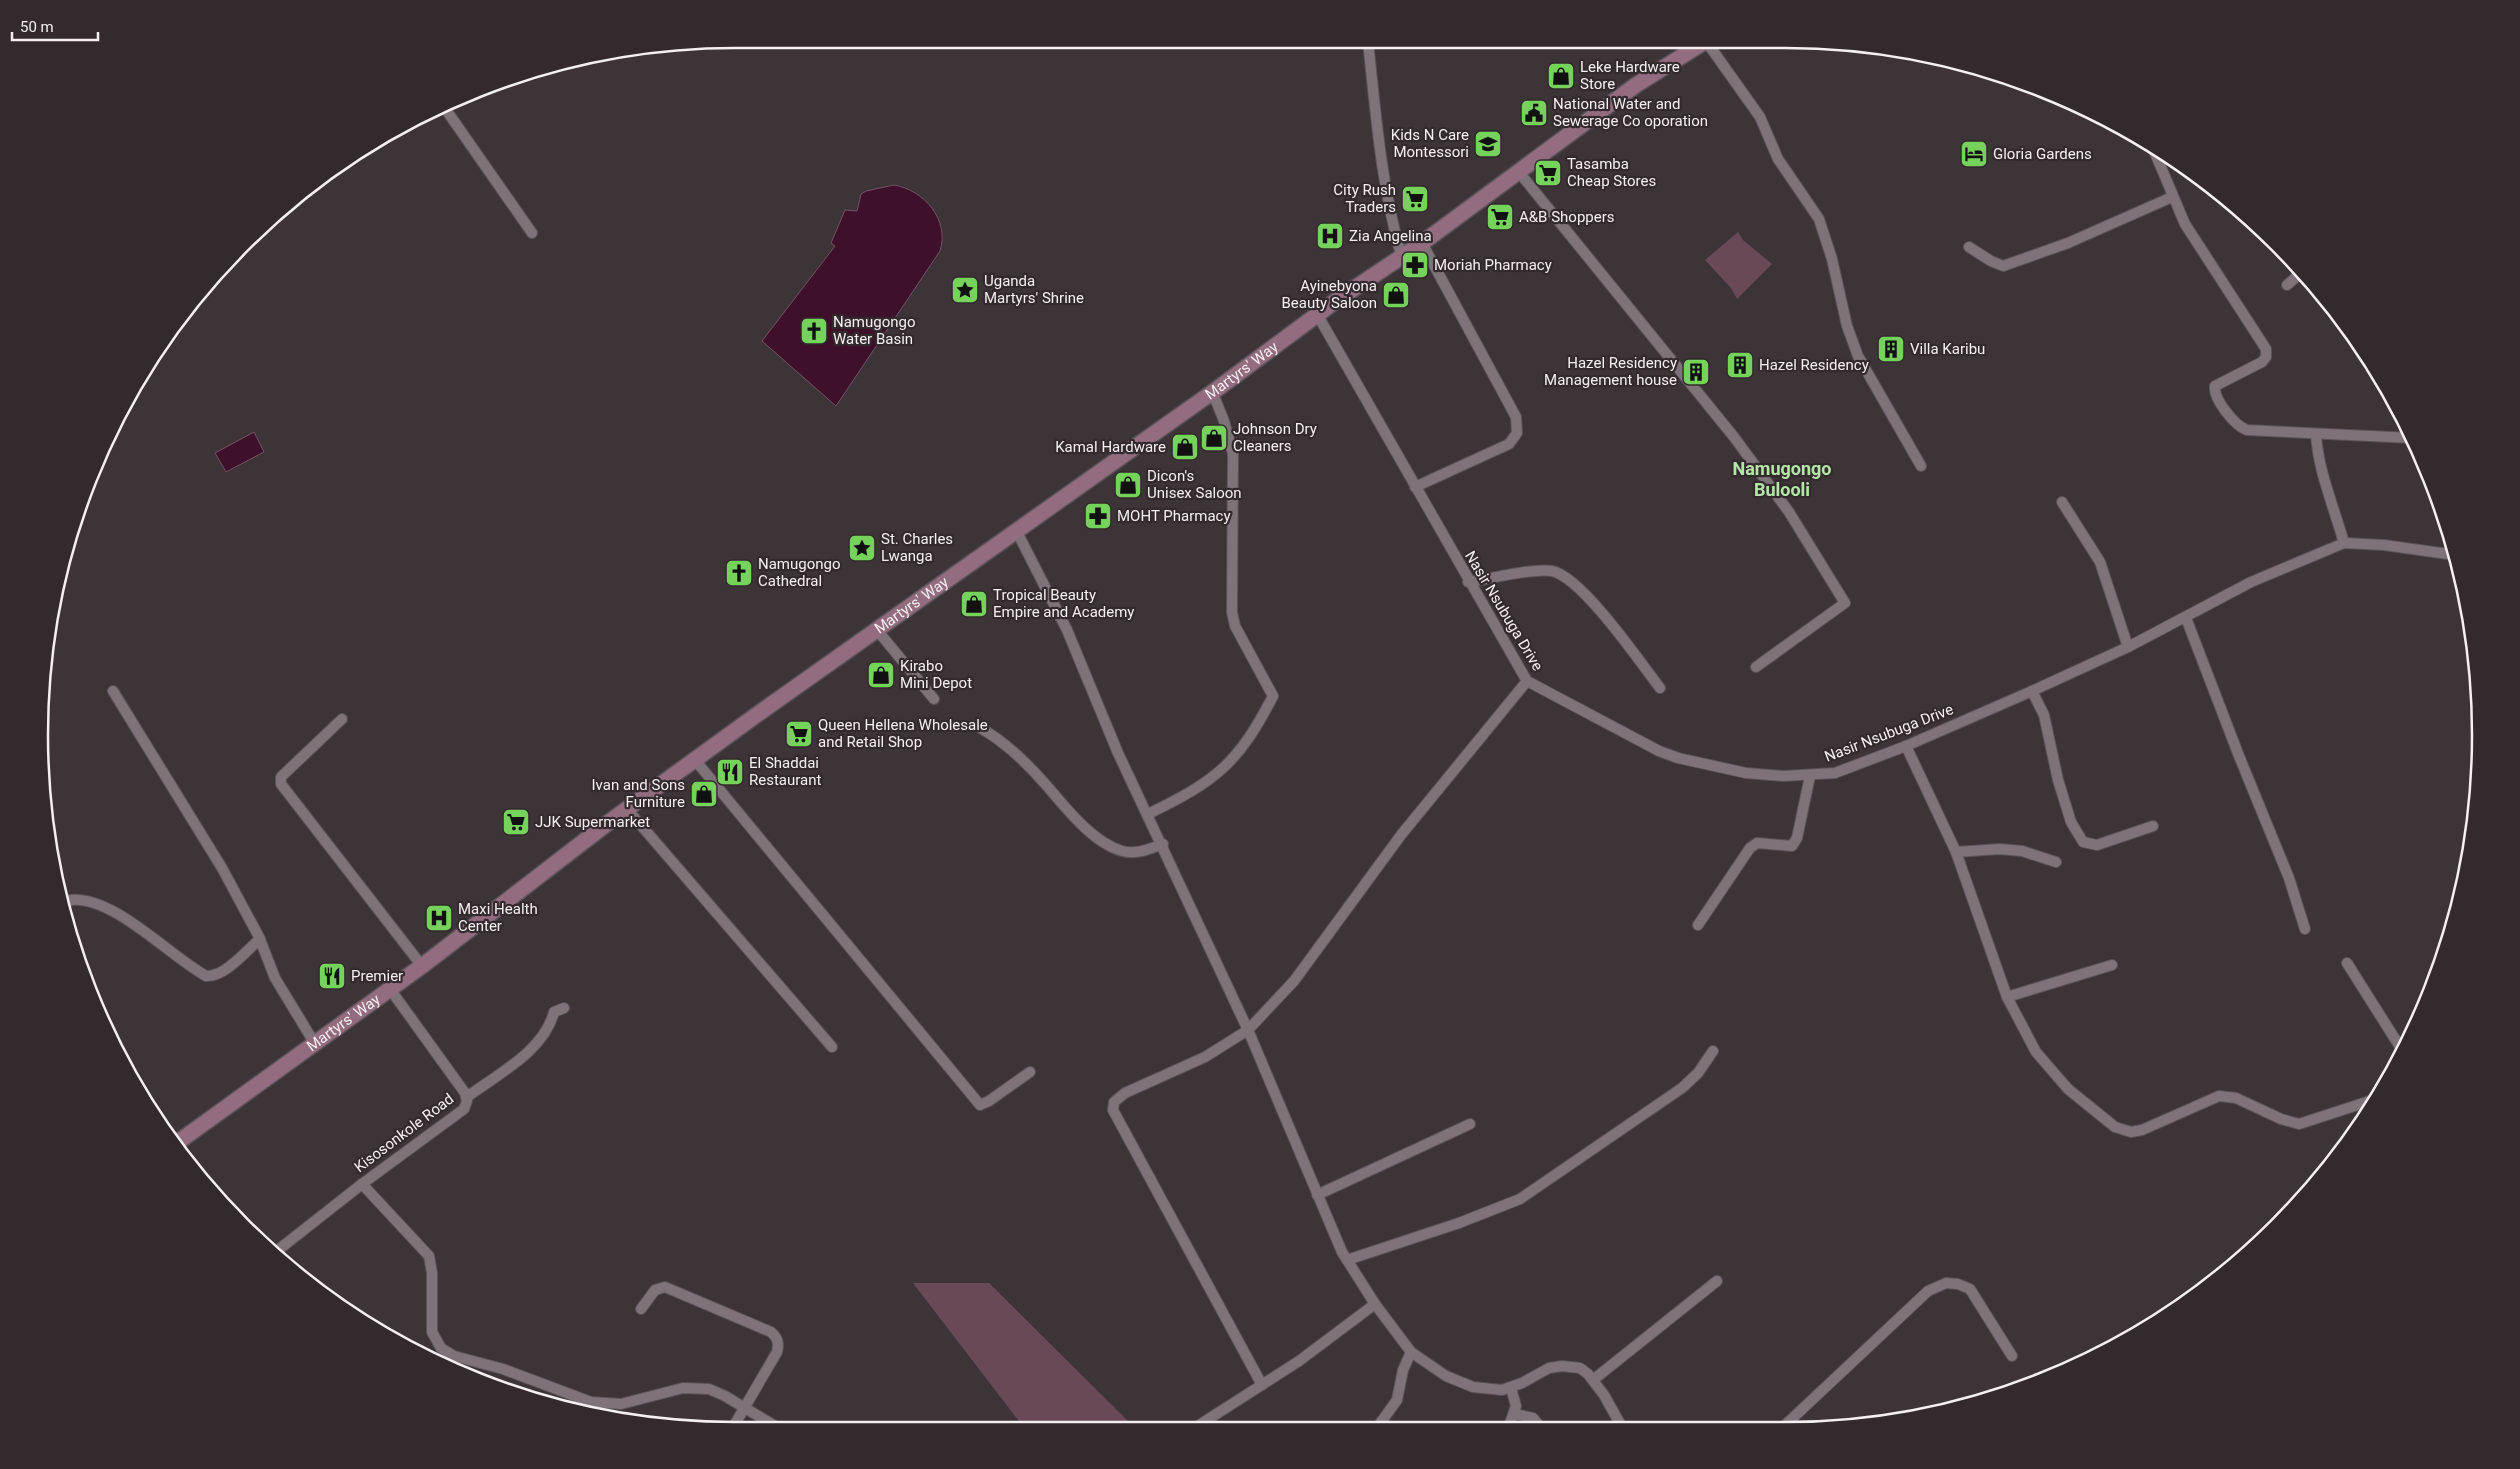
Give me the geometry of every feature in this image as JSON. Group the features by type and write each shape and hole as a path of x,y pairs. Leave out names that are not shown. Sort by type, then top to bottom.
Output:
{"main road":[{"name":"Martyrs' Way","path":"180,1141 422,966 694,760 1317,314 1422,243 1636,85 1695,48"}],"street":[{"path":"1369,48 1382,174 1388,209 1402,255"},
{"path":"1711,48 1760,117 1778,159 1820,219 1855,348 1921,466"},
{"path":"447,111 532,234"},
{"path":"2156,156 2185,224 2237,303 2266,353 2262,362 2215,386 2215,393 2239,428 2247,430 2405,438"},
{"path":"1518,171 1734,437 1789,512 1845,603 1756,666"},
{"path":"1969,247 2003,266 2068,243 2172,197"},
{"path":"1415,487 1509,444 1516,437 1518,428 1516,417 1500,384 1422,243"},
{"path":"2287,286 2297,277"},
{"name":"Nasir Nsubuga Drive","path":"1317,314 1526,681 1678,758 1746,773 1810,776 1835,773 1906,746 2128,647 2251,582 2344,543 2384,545 2448,555"},
{"path":"1148,814 1188,795 1221,772 1240,752 1255,732 1273,696 1235,626 1232,612 1233,454 1224,422 1212,391"},
{"path":"2316,434 2317,449 2323,474 2344,543"},
{"path":"2062,502 2100,562 2128,647"},
{"path":"1016,530 1068,630 1118,753 1163,844 1217,967 1248,1030 1317,1195 1347,1260 1375,1304 1411,1352 1446,1376 1473,1387 1490,1390 1511,1388 1549,1368 1562,1366 1580,1368 1593,1380 1619,1422"},
{"path":"1468,582 1540,571 1557,573 1569,579 1610,624 1660,688"},
{"path":"2186,618 2289,878 2305,929"},
{"path":"877,630 934,699"},
{"path":"1262,1385 1112,1105 1116,1098 1125,1092 1205,1056 1248,1030 1294,981 1401,835 1526,681"},
{"path":"2032,690 2044,715 2058,780 2071,822 2083,842 2097,845 2152,826"},
{"path":"113,691 222,868 260,939 275,978 315,1044"},
{"path":"342,719 281,777 280,782 422,966"},
{"path":"977,726 997,738 1046,785 1070,814 1103,842 1121,851 1137,853 1163,844"},
{"path":"1906,746 1956,852 2007,997 2036,1052 2068,1089 2116,1127 2125,1131 2138,1132 2219,1096 2236,1098 2291,1123 2299,1124 2365,1104"},
{"path":"694,760 980,1105 989,1101 1030,1072"},
{"path":"1698,925 1750,848 1757,843 1792,846 1797,838 1810,776"},
{"path":"627,809 832,1047"},
{"path":"1956,852 2000,849 2022,850 2056,862"},
{"path":"69,902 70,900 94,902 113,911 206,976 214,977 225,970 260,939"},
{"path":"2007,997 2112,964"},
{"path":"2347,964 2398,1044"},
{"name":"Kisosonkole Road","path":"279,1248 362,1184 464,1109 467,1097 390,989"},
{"path":"467,1097 530,1051 550,1025 554,1012 564,1008"},
{"path":"1347,1260 1459,1224 1520,1199 1682,1088 1698,1073 1713,1051"},
{"path":"1317,1195 1470,1124"},
{"path":"362,1184 429,1256 432,1273 432,1332 441,1348 454,1356 503,1369 591,1402 621,1404 683,1388 697,1387 709,1390 768,1422"},
{"path":"1593,1380 1717,1281"},
{"path":"1788,1422 1928,1291 1946,1283 1958,1284 1970,1289 2012,1356"},
{"path":"642,1309 655,1290 665,1287 771,1332 776,1336 779,1344 776,1352 736,1422"},
{"path":"1204,1422 1262,1385 1375,1304"},
{"path":"1381,1422 1397,1400 1403,1370 1411,1352"},
{"path":"1511,1388 1515,1398 1515,1414 1511,1422"},
{"path":"620,1412 621,1404"},
{"path":"1515,1414 1533,1418 1536,1422"}],"shaded area":[{"path":"894,185 915,193 932,208 941,228 940,251 836,406 762,341 835,246 831,243 845,210 857,211 861,194 866,191"},
{"path":"1738,232 1743,240 1772,264 1737,299 1731,288 1705,260"},
{"path":"254,432 264,452 226,472 215,453"},
{"path":"913,1283 989,1283 1129,1422 1020,1422"}],"place":[{"name":"Leke Hardware Store","path":"1561,76"},
{"name":"National Water and Sewerage Co oporation","path":"1534,113"},
{"name":"Kids N Care Montessori","path":"1488,144"},
{"name":"Gloria Gardens","path":"1974,154"},
{"name":"Tasamba Cheap Stores","path":"1548,173"},
{"name":"City Rush Traders","path":"1415,199"},
{"name":"A&B Shoppers","path":"1500,217"},
{"name":"Zia Angelina","path":"1330,236"},
{"name":"Moriah Pharmacy","path":"1415,265"},
{"name":"Uganda Martyrs' Shrine","path":"965,290"},
{"name":"Ayinebyona Beauty Saloon","path":"1396,295"},
{"name":"Namugongo Water Basin","path":"814,331"},
{"name":"Villa Karibu","path":"1891,349"},
{"name":"Hazel Residency","path":"1740,365"},
{"name":"Hazel Residency Management house","path":"1696,372"},
{"name":"Johnson Dry Cleaners","path":"1214,438"},
{"name":"Kamal Hardware","path":"1185,447"},
{"name":"Dicon's Unisex Saloon","path":"1128,485"},
{"name":"MOHT Pharmacy","path":"1098,516"},
{"name":"St. Charles Lwanga","path":"862,548"},
{"name":"Namugongo Cathedral","path":"739,573"},
{"name":"Tropical Beauty Empire and Academy","path":"974,604"},
{"name":"Kirabo Mini Depot","path":"881,675"},
{"name":"Queen Hellena Wholesale and Retail Shop","path":"799,734"},
{"name":"El Shaddai Restaurant","path":"730,772"},
{"name":"Ivan and Sons Furniture","path":"704,794"},
{"name":"JJK Supermarket","path":"516,822"},
{"name":"Maxi Health Center","path":"439,918"},
{"name":"Premier","path":"332,976"}],"district":[{"name":"Namugongo Bulooli","path":"1782,478"}]}
